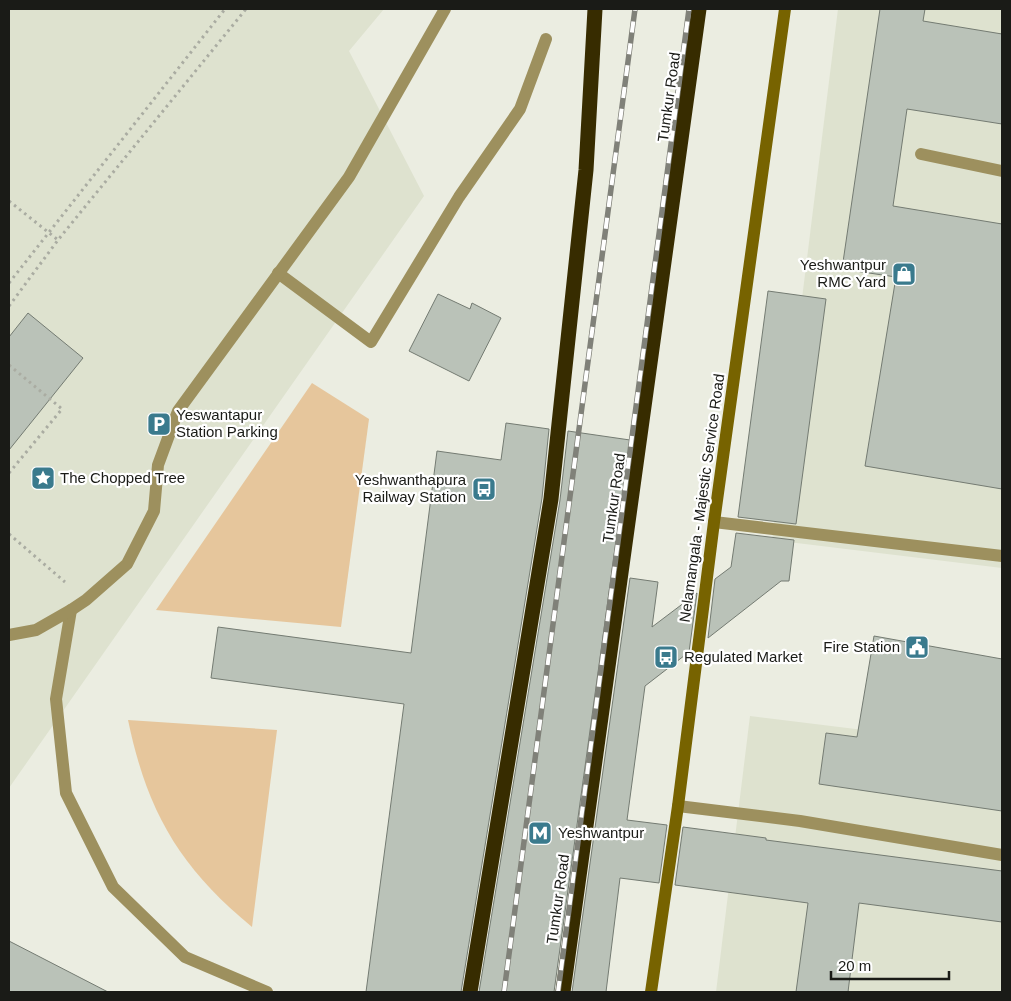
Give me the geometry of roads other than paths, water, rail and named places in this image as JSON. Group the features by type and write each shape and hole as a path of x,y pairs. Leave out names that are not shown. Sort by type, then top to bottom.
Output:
{"highway":[{"path":"470,992 551,499 586,170 595,9"},
{"name":"Tumkur Road","path":"563,992 699,9"}],"main road":[{"name":"Nelamangala - Majestic Service Road","path":"651,992 678,806 714,522 785,9"}],"street":[{"path":"9,635 36,630 71,610 86,600 127,564 154,511 158,465 178,411 349,177 445,9"},
{"path":"278,273 371,342 459,197 520,109 546,40"},
{"path":"921,154 1002,171"},
{"path":"714,522 1002,556"},
{"path":"71,610 56,700 66,793 113,887 185,957 267,992"},
{"path":"678,806 800,821 1002,855"}],"railway":[{"path":"504,992 635,9"},
{"path":"558,992 689,9"}],"place":[{"name":"Yeshwantpur RMC Yard","path":"904,274"},
{"name":"Yeswantapur Station Parking","path":"159,424"},
{"name":"The Chopped Tree","path":"43,478"},
{"name":"Yeshwanthapura Railway Station","path":"484,489"},
{"name":"Fire Station","path":"917,647"},
{"name":"Regulated Market","path":"666,657"},
{"name":"Yeshwantpur","path":"540,833"}]}
